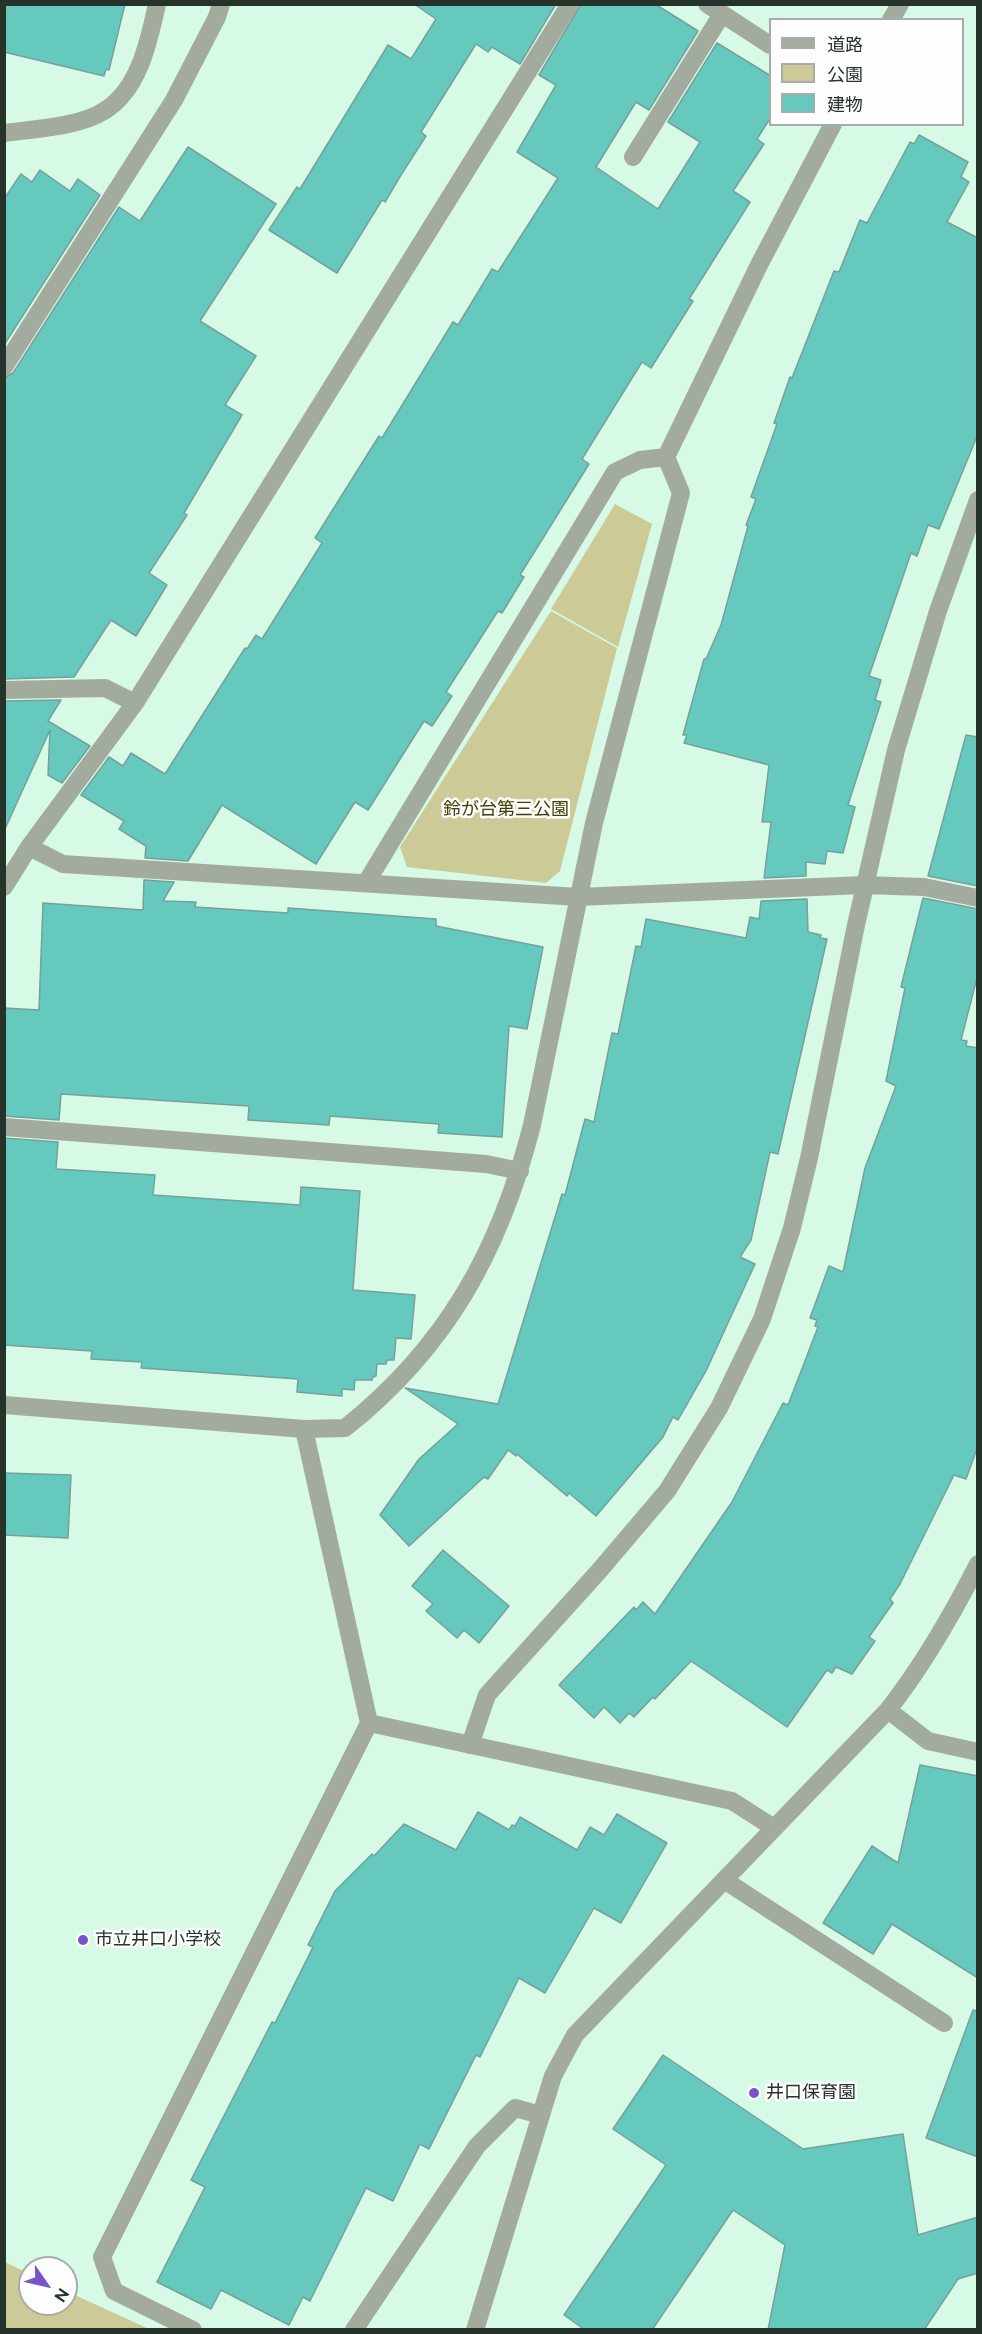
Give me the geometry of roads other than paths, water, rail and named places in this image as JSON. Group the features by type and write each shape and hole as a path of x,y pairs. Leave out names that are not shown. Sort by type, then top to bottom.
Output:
{"street":[{"path":"4,133 87,118 105,111 132,81 145,50 157,4"},
{"path":"4,367 174,100 217,17 221,4"},
{"path":"4,887 29,847 135,703 570,4"},
{"path":"892,18 900,4"},
{"path":"633,157 714,9 769,44"},
{"path":"4,1405 304,1429 345,1428 401,1378 458,1306 482,1264 504,1217 520,1171 534,1114 594,823 681,493 666,458 759,265 832,126"},
{"path":"366,883 615,472 640,459 666,458"},
{"path":"470,1744 487,1695 599,1571 667,1491 719,1408 762,1319 792,1228 809,1158 864,885 896,750 913,689 978,500"},
{"path":"4,690 105,687 135,703"},
{"path":"29,847 63,864 578,897 864,885 924,887 978,898"},
{"path":"4,1127 486,1164 520,1171"},
{"path":"193,2330 114,2291 102,2257 369,1723 304,1429"},
{"path":"479,2328 553,2076 575,2035 888,1710 906,1687 946,1623 978,1564"},
{"path":"888,1710 928,1741 978,1752"},
{"path":"369,1723 732,1801 774,1828"},
{"path":"724,1880 944,2023"},
{"path":"354,2330 477,2146 515,2108 541,2115"}],"place":[{"name":"市立井口小学校","path":"83,1940"},
{"name":"井口保育園","path":"754,2093"}],"park label":[{"name":"鈴が台第三公園","path":"506,810"}]}
